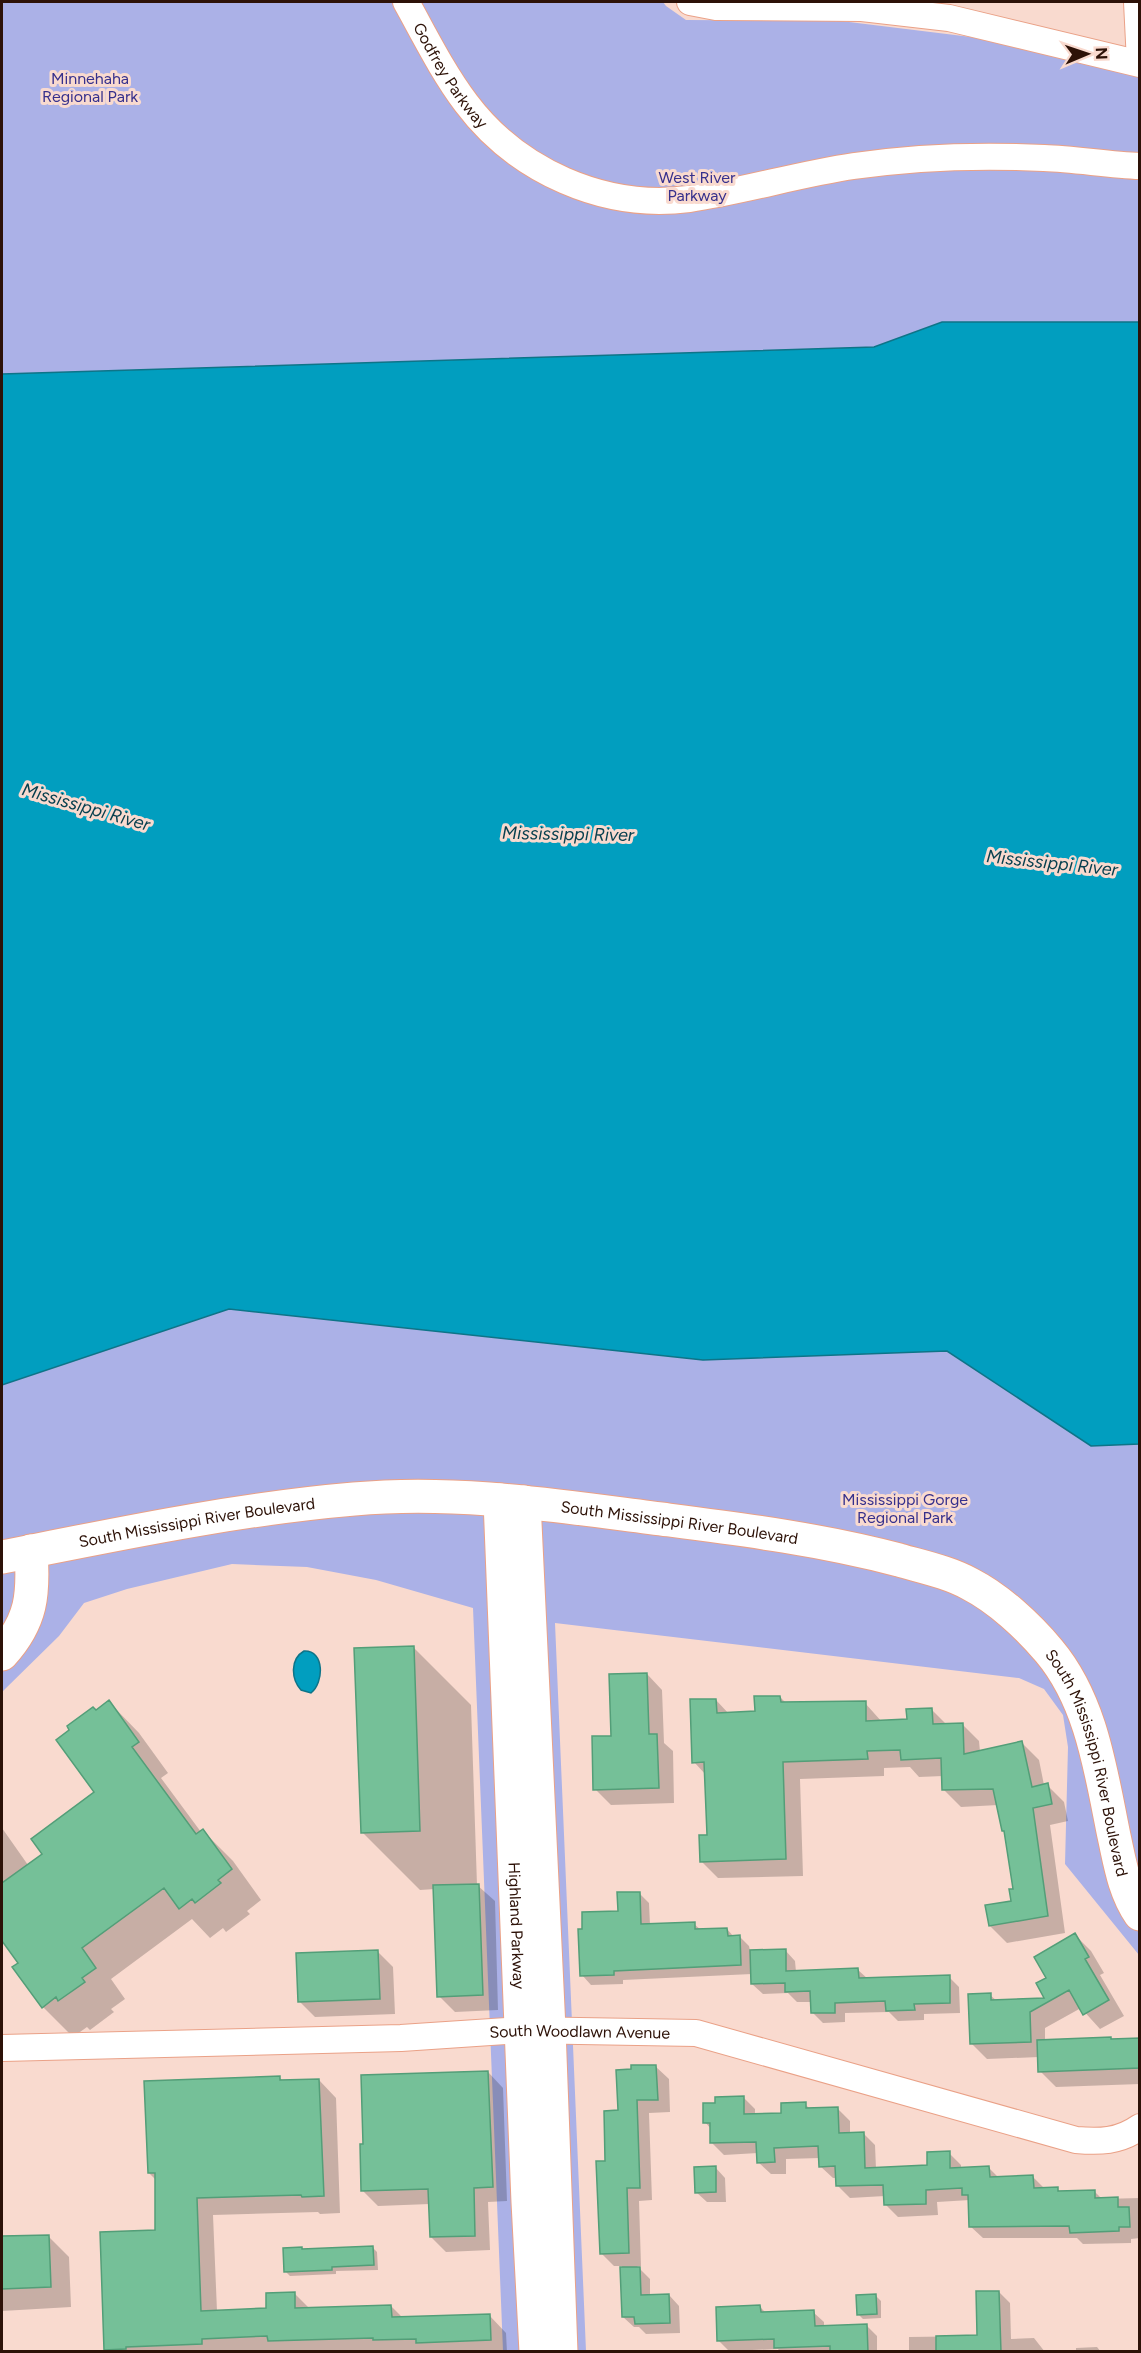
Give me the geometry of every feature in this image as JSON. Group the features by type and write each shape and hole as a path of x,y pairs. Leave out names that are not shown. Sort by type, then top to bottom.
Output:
{"street":[{"name":"Godfrey Parkway","path":"406,2 441,67 467,105 503,142 527,161 549,174 585,189 631,200 688,199 853,166 905,161 1025,157 1140,166"},
{"path":"690,2 716,6 862,8 949,18 1140,63 1137,2"},
{"name":"South Mississippi River Boulevard","path":"16,1554 221,1517 357,1498 447,1496 512,1501 805,1538 924,1567 971,1584 998,1603 1046,1648 1060,1665 1077,1694 1089,1726 1123,1878 1140,1914"},
{"name":"Highland Parkway","path":"512,1501 535,2029 561,2352"},
{"path":"2,1654 16,1639 28,1614 34,1583 16,1554"},
{"name":"Highland Parkway","path":"535,2029 536,2352"},
{"name":"South Woodlawn Avenue","path":"2,2048 390,2038 535,2029 696,2033 1076,2140 1100,2142 1116,2139 1140,2127"}],"green space":[{"name":"West River Parkway","path":"2,2 663,2 686,20 841,21 971,37 1139,77 1139,322 942,322 874,347 2,374"},
{"name":"Mississippi Gorge Regional Park","path":"229,1309 703,1360 947,1351 1091,1446 1139,1444 1139,1955 1065,1864 1068,1747 1063,1715 1044,1689 1019,1678 555,1623 586,2351 503,2351 473,1608 376,1580 307,1567 232,1564 127,1589 84,1603 59,1636 2,1692 2,1385"}],"water":[{"name":"Mississippi River","path":"942,322 1139,322 1139,1444 1091,1446 947,1351 703,1360 229,1309 2,1385 2,374 874,347"},
{"path":"304,1651 311,1652 319,1661 320,1675 311,1693 301,1690 294,1675 296,1659"}],"building":[{"path":"414,1646 420,1831 361,1833 354,1648"},
{"path":"647,1673 649,1734 657,1734 659,1788 593,1790 592,1736 611,1736 609,1674"},
{"path":"754,1696 780,1696 781,1702 866,1701 866,1721 907,1719 906,1709 932,1708 933,1724 963,1723 964,1754 1022,1741 1032,1787 1048,1783 1052,1804 1033,1808 1048,1916 989,1926 985,1905 1011,1901 1009,1889 1013,1889 1004,1831 1002,1831 993,1789 942,1790 941,1758 901,1760 900,1750 867,1751 868,1759 783,1762 786,1859 700,1862 699,1835 707,1835 704,1762 692,1763 690,1699 716,1699 717,1713 755,1711"},
{"path":"109,1700 139,1742 132,1747 196,1834 203,1829 232,1869 218,1880 221,1883 195,1903 192,1899 179,1909 164,1888 82,1948 96,1968 82,1978 85,1982 58,2001 56,1997 42,2008 12,1967 18,1963 2,1941 2,1883 42,1854 31,1839 94,1792 56,1740 69,1730 67,1726 93,1707 96,1710"},
{"path":"479,1884 483,1995 437,1997 433,1885"},
{"path":"617,1892 640,1892 641,1924 695,1922 695,1929 727,1928 728,1936 740,1935 741,1965 614,1971 614,1975 580,1976 578,1929 582,1929 582,1912 618,1911"},
{"path":"1075,1933 1089,1957 1085,1959 1109,2000 1083,2015 1069,1990 1030,2012 1031,2042 970,2044 968,1994 991,1993 991,2000 1044,1998 1036,1983 1046,1978 1034,1957"},
{"path":"786,1949 786,1971 858,1968 859,1978 950,1975 950,2003 914,2004 915,2010 886,2011 885,2001 835,2003 835,2013 811,2013 810,1991 785,1992 785,1983 751,1984 750,1950"},
{"path":"378,1950 380,1999 298,2002 296,1953"},
{"path":"1111,2037 1111,2039 1140,2038 1140,2068 1038,2072 1037,2040"},
{"path":"631,2065 656,2065 658,2100 637,2100 640,2188 627,2188 629,2253 600,2254 596,2161 605,2161 604,2111 618,2110 616,2070 631,2069"},
{"path":"488,2071 493,2187 474,2188 475,2236 430,2237 428,2189 361,2191 360,2144 363,2144 361,2075"},
{"path":"280,2076 280,2080 319,2079 324,2196 197,2198 201,2311 266,2308 266,2293 295,2292 295,2308 391,2305 392,2317 490,2314 491,2340 416,2343 416,2339 373,2340 373,2338 268,2341 267,2336 202,2339 202,2344 104,2350 100,2232 155,2230 155,2173 148,2173 144,2081"},
{"path":"744,2096 744,2114 781,2113 781,2103 806,2102 806,2108 838,2107 839,2133 864,2132 865,2168 927,2165 927,2152 950,2151 950,2168 989,2166 990,2177 1033,2175 1034,2188 1058,2187 1058,2191 1095,2190 1095,2198 1118,2197 1118,2207 1129,2207 1130,2227 1119,2227 1119,2231 1070,2233 1069,2226 969,2227 968,2195 962,2195 962,2188 926,2190 926,2204 884,2205 883,2185 836,2186 835,2166 819,2167 818,2146 774,2148 775,2162 757,2163 756,2142 710,2143 710,2123 703,2123 703,2103 715,2103 715,2097"},
{"path":"716,2166 716,2192 695,2193 694,2167"},
{"path":"49,2235 51,2287 2,2289 2,2236"},
{"path":"373,2246 374,2265 284,2272 283,2248"},
{"path":"620,2267 640,2267 641,2295 669,2294 670,2323 635,2324 634,2317 622,2317"},
{"path":"976,2291 999,2291 1001,2352 936,2352 936,2336 977,2335"},
{"path":"876,2294 877,2314 857,2315 856,2295"},
{"path":"760,2305 761,2312 814,2310 815,2326 867,2324 868,2352 830,2352 830,2346 774,2348 774,2339 717,2341 716,2307"}],"park label":[{"name":"Minnehaha Regional Park","path":"90,87"}]}
